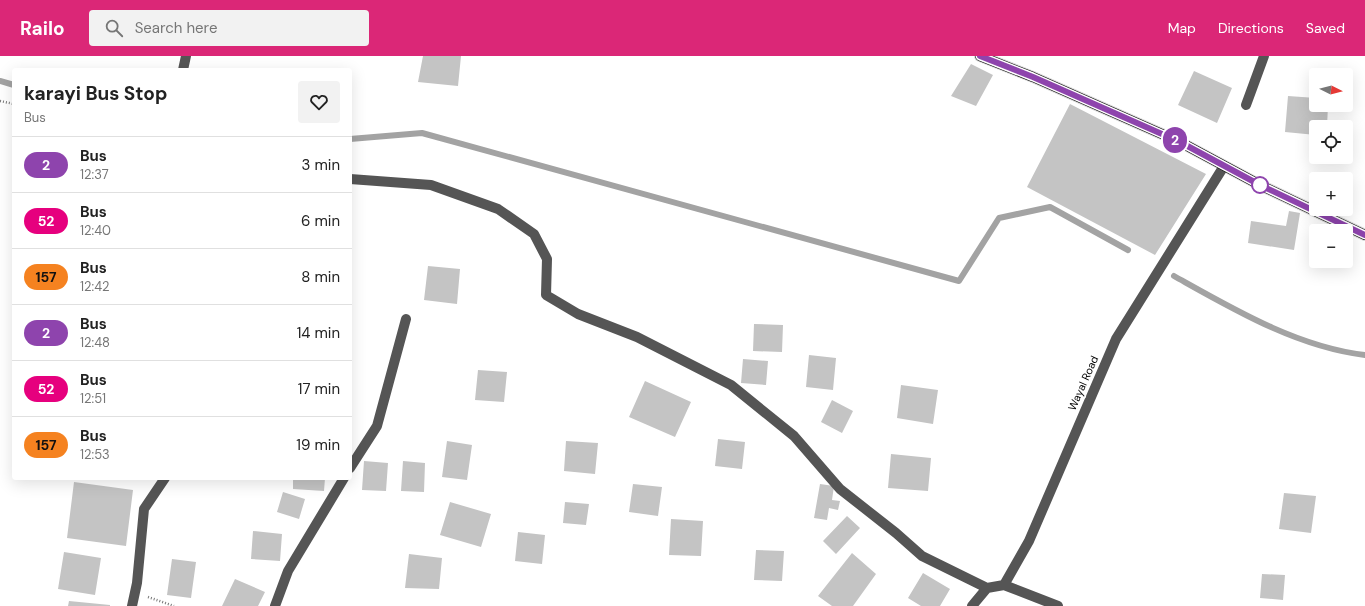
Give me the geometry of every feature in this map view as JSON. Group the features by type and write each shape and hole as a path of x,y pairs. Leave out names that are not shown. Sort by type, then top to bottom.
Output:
{"main road":[{"path":"980,56 1033,77 1166,136 1365,235"}],"street":[{"path":"183,68 186,56"},
{"path":"1246,105 1264,56"},
{"name":"Wayal Road","path":"1004,585 1029,541 1116,339 1224,166"},
{"path":"352,179 431,185 498,209 534,234 546,259 546,295 578,314 637,337 731,385 794,436 840,490 896,533 922,556 987,588 1004,585 1058,606"},
{"path":"352,465 377,426 406,319"},
{"path":"132,606 144,509 164,480"},
{"path":"275,606 288,571 343,480"},
{"path":"972,606 987,588"}],"path":[{"path":"0,101 12,104"},
{"path":"135,590 147,597 174,606"}],"building":[{"path":"423,56 461,56 458,86 418,82"},
{"path":"971,64 993,75 976,106 951,96"},
{"path":"1194,71 1232,88 1217,123 1178,105"},
{"path":"1288,96 1309,98 1309,112 1328,112 1327,120 1309,120 1309,134 1285,132"},
{"path":"1070,104 1206,174 1155,255 1027,187"},
{"path":"1289,211 1300,213 1294,250 1248,243 1251,221 1286,226"},
{"path":"428,266 460,269 457,304 424,300"},
{"path":"754,324 783,325 782,352 753,351"},
{"path":"809,355 836,358 833,390 806,387"},
{"path":"743,359 768,361 766,385 741,383"},
{"path":"478,370 507,372 504,402 475,400"},
{"path":"645,381 691,402 675,437 629,417"},
{"path":"901,385 938,390 933,424 897,418"},
{"path":"832,400 853,411 842,433 821,422"},
{"path":"718,439 745,442 742,469 715,466"},
{"path":"447,441 472,445 467,480 442,477"},
{"path":"566,441 598,443 595,474 564,471"},
{"path":"891,454 931,458 928,491 888,488"},
{"path":"364,461 388,463 386,491 362,490"},
{"path":"403,461 425,463 424,492 401,491"},
{"path":"293,480 325,480 324,491 293,489"},
{"path":"74,482 133,490 126,546 67,538"},
{"path":"633,484 662,487 658,516 629,512"},
{"path":"820,484 834,486 832,500 840,501 838,510 829,508 827,520 814,518"},
{"path":"283,492 305,499 299,519 277,512"},
{"path":"1284,493 1316,496 1311,533 1279,529"},
{"path":"450,502 491,514 481,547 440,535"},
{"path":"565,502 589,504 586,525 563,523"},
{"path":"847,516 860,528 836,554 823,541"},
{"path":"671,519 703,521 701,556 669,555"},
{"path":"253,531 282,534 280,561 251,559"},
{"path":"518,532 545,535 542,564 515,561"},
{"path":"756,550 784,551 782,581 754,580"},
{"path":"64,552 101,558 95,595 58,589"},
{"path":"852,553 876,574 853,606 832,606 818,596"},
{"path":"409,554 442,558 439,589 405,588"},
{"path":"172,559 196,562 191,598 167,595"},
{"path":"923,573 950,589 940,606 921,606 908,598"},
{"path":"1262,574 1285,575 1283,600 1260,598"},
{"path":"235,579 265,592 258,606 222,606"},
{"path":"69,601 110,605 110,606 68,606"}],"waterway":[{"path":"0,81 12,84"},
{"path":"352,139 422,133 959,281 999,218 1050,207 1128,250"},
{"path":"1174,276 1242,313 1290,335 1340,351 1365,355"}],"bus line":[{"name":"2","path":"980,56 1033,77 1180,142 1260,185 1365,235"}]}
